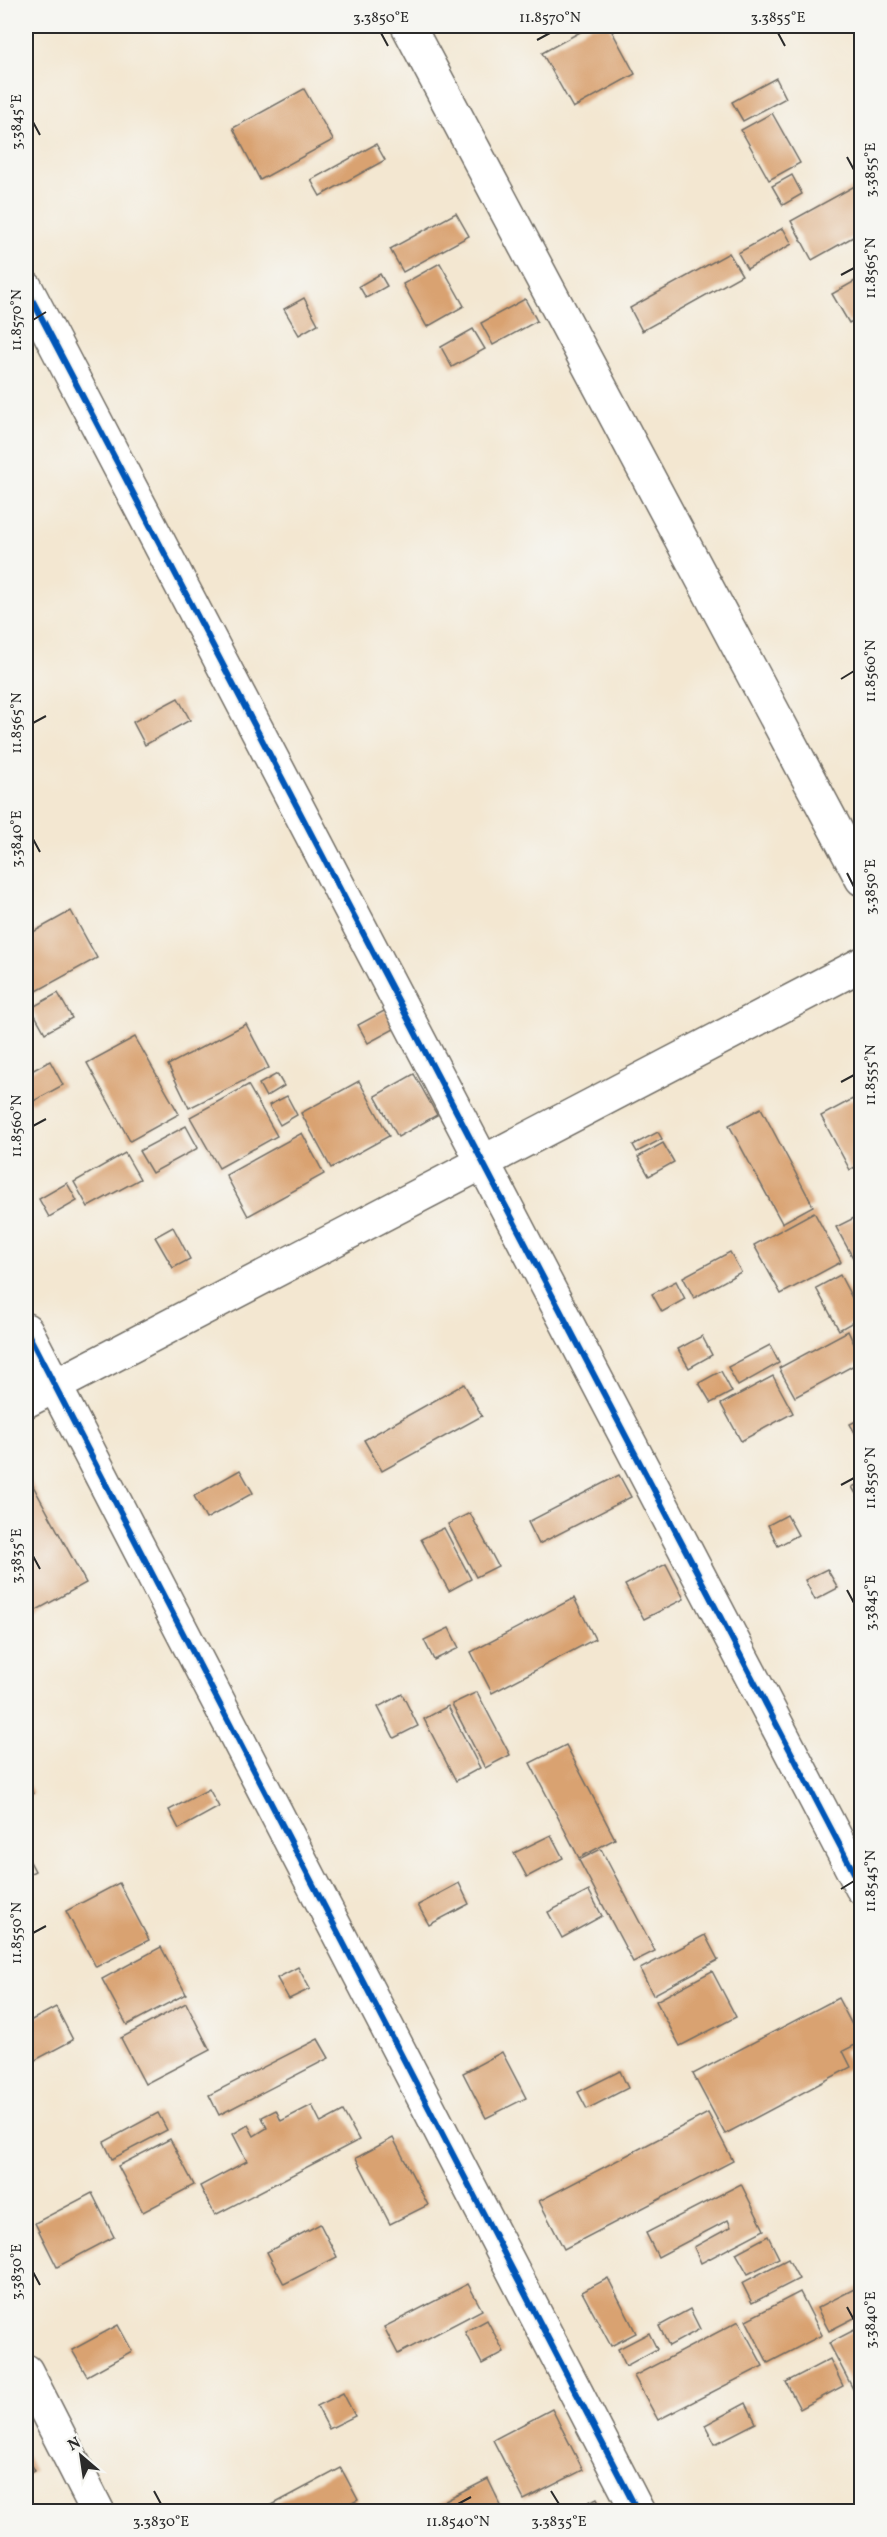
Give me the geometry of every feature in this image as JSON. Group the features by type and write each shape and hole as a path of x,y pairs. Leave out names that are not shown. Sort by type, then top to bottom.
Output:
{"street":[{"path":"408,26 861,879"},
{"path":"26,288 861,1888"},
{"path":"26,1401 861,964"},
{"path":"26,1330 638,2511"},
{"path":"26,2371 98,2511"}],"building":[{"path":"591,26 609,26 635,74 573,108 542,53"},
{"path":"776,78 786,98 743,121 732,102"},
{"path":"304,89 333,140 260,180 233,128"},
{"path":"772,113 800,163 769,180 741,130"},
{"path":"376,144 385,160 320,196 311,180"},
{"path":"792,175 802,194 783,205 772,186"},
{"path":"862,182 862,232 812,260 791,221"},
{"path":"456,213 469,236 403,272 390,249"},
{"path":"783,228 792,244 747,269 738,253"},
{"path":"729,253 742,275 642,331 630,308"},
{"path":"440,263 464,306 427,327 403,284"},
{"path":"380,274 387,286 366,298 359,286"},
{"path":"862,277 862,316 849,323 832,294"},
{"path":"304,298 318,324 299,335 284,309"},
{"path":"525,299 537,321 493,345 481,323"},
{"path":"473,329 485,349 452,367 441,347"},
{"path":"178,698 190,720 145,745 133,722"},
{"path":"71,911 97,958 26,997 26,936"},
{"path":"58,993 72,1018 45,1033 31,1008"},
{"path":"386,1010 396,1028 368,1043 358,1025"},
{"path":"246,1024 269,1068 189,1108 168,1065"},
{"path":"135,1037 179,1114 130,1141 87,1063"},
{"path":"50,1061 63,1085 30,1103 26,1095 26,1074"},
{"path":"277,1074 284,1086 266,1097 259,1084"},
{"path":"414,1074 437,1115 398,1137 375,1096"},
{"path":"359,1081 389,1136 331,1168 301,1113"},
{"path":"248,1085 277,1136 219,1168 190,1117"},
{"path":"862,1094 862,1163 850,1170 821,1116"},
{"path":"287,1096 297,1115 280,1125 269,1105"},
{"path":"761,1108 813,1206 782,1223 729,1125"},
{"path":"186,1126 198,1148 152,1173 139,1151"},
{"path":"658,1132 662,1139 637,1152 633,1145"},
{"path":"302,1133 324,1174 248,1216 226,1175"},
{"path":"663,1143 674,1162 649,1176 638,1157"},
{"path":"125,1153 140,1179 88,1207 74,1182"},
{"path":"67,1183 77,1201 49,1217 39,1199"},
{"path":"814,1212 841,1262 781,1294 754,1245"},
{"path":"862,1214 862,1274 836,1227"},
{"path":"173,1227 190,1259 173,1268 155,1237"},
{"path":"730,1252 741,1272 694,1298 683,1277"},
{"path":"840,1275 862,1317 839,1330 816,1288"},
{"path":"676,1281 685,1299 662,1312 652,1294"},
{"path":"848,1331 862,1361 795,1397 779,1368"},
{"path":"702,1336 712,1355 689,1368 678,1349"},
{"path":"770,1345 779,1363 738,1386 728,1367"},
{"path":"721,1371 732,1392 711,1403 699,1383"},
{"path":"773,1376 793,1413 741,1441 721,1404"},
{"path":"464,1384 482,1416 382,1471 364,1440"},
{"path":"862,1418 862,1445 850,1424"},
{"path":"240,1470 253,1493 206,1519 194,1496"},
{"path":"26,1473 86,1583 33,1612 26,1599"},
{"path":"619,1475 631,1497 539,1544 528,1522"},
{"path":"862,1482 862,1504 852,1487"},
{"path":"470,1513 498,1566 476,1577 448,1524"},
{"path":"787,1515 798,1535 778,1546 768,1525"},
{"path":"444,1528 471,1579 449,1591 421,1539"},
{"path":"666,1564 684,1599 644,1619 625,1585"},
{"path":"827,1569 838,1588 815,1600 805,1580"},
{"path":"574,1598 595,1639 492,1693 471,1652"},
{"path":"449,1628 459,1648 434,1660 424,1640"},
{"path":"477,1692 510,1755 485,1768 452,1704"},
{"path":"402,1694 418,1726 394,1738 378,1707"},
{"path":"448,1706 480,1768 456,1781 424,1719"},
{"path":"566,1745 615,1839 579,1858 530,1763"},
{"path":"26,1780 33,1794 26,1798"},
{"path":"209,1789 219,1807 179,1829 169,1810"},
{"path":"551,1835 563,1858 527,1877 514,1853"},
{"path":"601,1849 655,1951 633,1962 579,1860"},
{"path":"26,1854 35,1871 26,1876"},
{"path":"119,1883 149,1940 96,1967 66,1911"},
{"path":"459,1883 469,1904 429,1925 418,1905"},
{"path":"589,1891 602,1916 562,1938 548,1912"},
{"path":"705,1935 718,1960 653,1995 640,1969"},
{"path":"161,1947 186,1994 127,2025 102,1979"},
{"path":"298,1967 310,1989 289,1999 277,1978"},
{"path":"712,1971 736,2017 680,2046 656,2001"},
{"path":"838,1998 861,2042 843,2051 851,2067 725,2134 693,2074"},
{"path":"186,2003 210,2050 145,2084 121,2038"},
{"path":"56,2007 73,2040 26,2065 26,2023"},
{"path":"318,2039 329,2058 219,2115 209,2095"},
{"path":"502,2052 526,2098 486,2118 463,2073"},
{"path":"620,2071 628,2088 587,2109 578,2092"},
{"path":"312,2105 321,2123 343,2111 359,2140 215,2215 200,2186 247,2161 233,2134 248,2125 254,2136 267,2128 262,2117 276,2110 281,2121"},
{"path":"158,2113 167,2130 112,2159 104,2142"},
{"path":"708,2113 733,2161 564,2249 539,2201"},
{"path":"393,2138 428,2205 390,2224 356,2158"},
{"path":"170,2139 194,2185 143,2212 118,2166"},
{"path":"741,2184 764,2230 701,2263 694,2247 731,2227 728,2220 658,2257 646,2233"},
{"path":"92,2193 114,2237 57,2267 35,2223"},
{"path":"320,2224 337,2257 284,2284 267,2252"},
{"path":"768,2236 779,2258 748,2274 736,2253"},
{"path":"788,2259 799,2279 752,2303 742,2283"},
{"path":"608,2278 636,2333 611,2346 582,2292"},
{"path":"468,2284 482,2310 398,2354 384,2327"},
{"path":"862,2285 862,2314 829,2331 817,2308"},
{"path":"800,2292 822,2335 768,2363 746,2320"},
{"path":"690,2309 700,2329 669,2346 659,2326"},
{"path":"487,2320 504,2352 482,2364 465,2332"},
{"path":"739,2321 763,2366 658,2420 634,2376"},
{"path":"118,2325 132,2351 87,2376 72,2350"},
{"path":"862,2326 862,2385 853,2389 829,2343"},
{"path":"649,2333 657,2349 626,2366 618,2349"},
{"path":"830,2359 843,2386 800,2409 786,2382"},
{"path":"343,2393 355,2416 329,2429 317,2406"},
{"path":"746,2403 756,2423 715,2444 705,2425"},
{"path":"552,2409 583,2470 524,2500 493,2440"},
{"path":"26,2454 35,2471 26,2476"},
{"path":"341,2468 358,2500 335,2512 259,2512"},
{"path":"488,2479 504,2512 424,2512"},
{"path":"597,2498 604,2512 576,2512 575,2509"}],"cycle path":[{"path":"26,288 862,1888"},
{"path":"26,1330 638,2512"}]}
